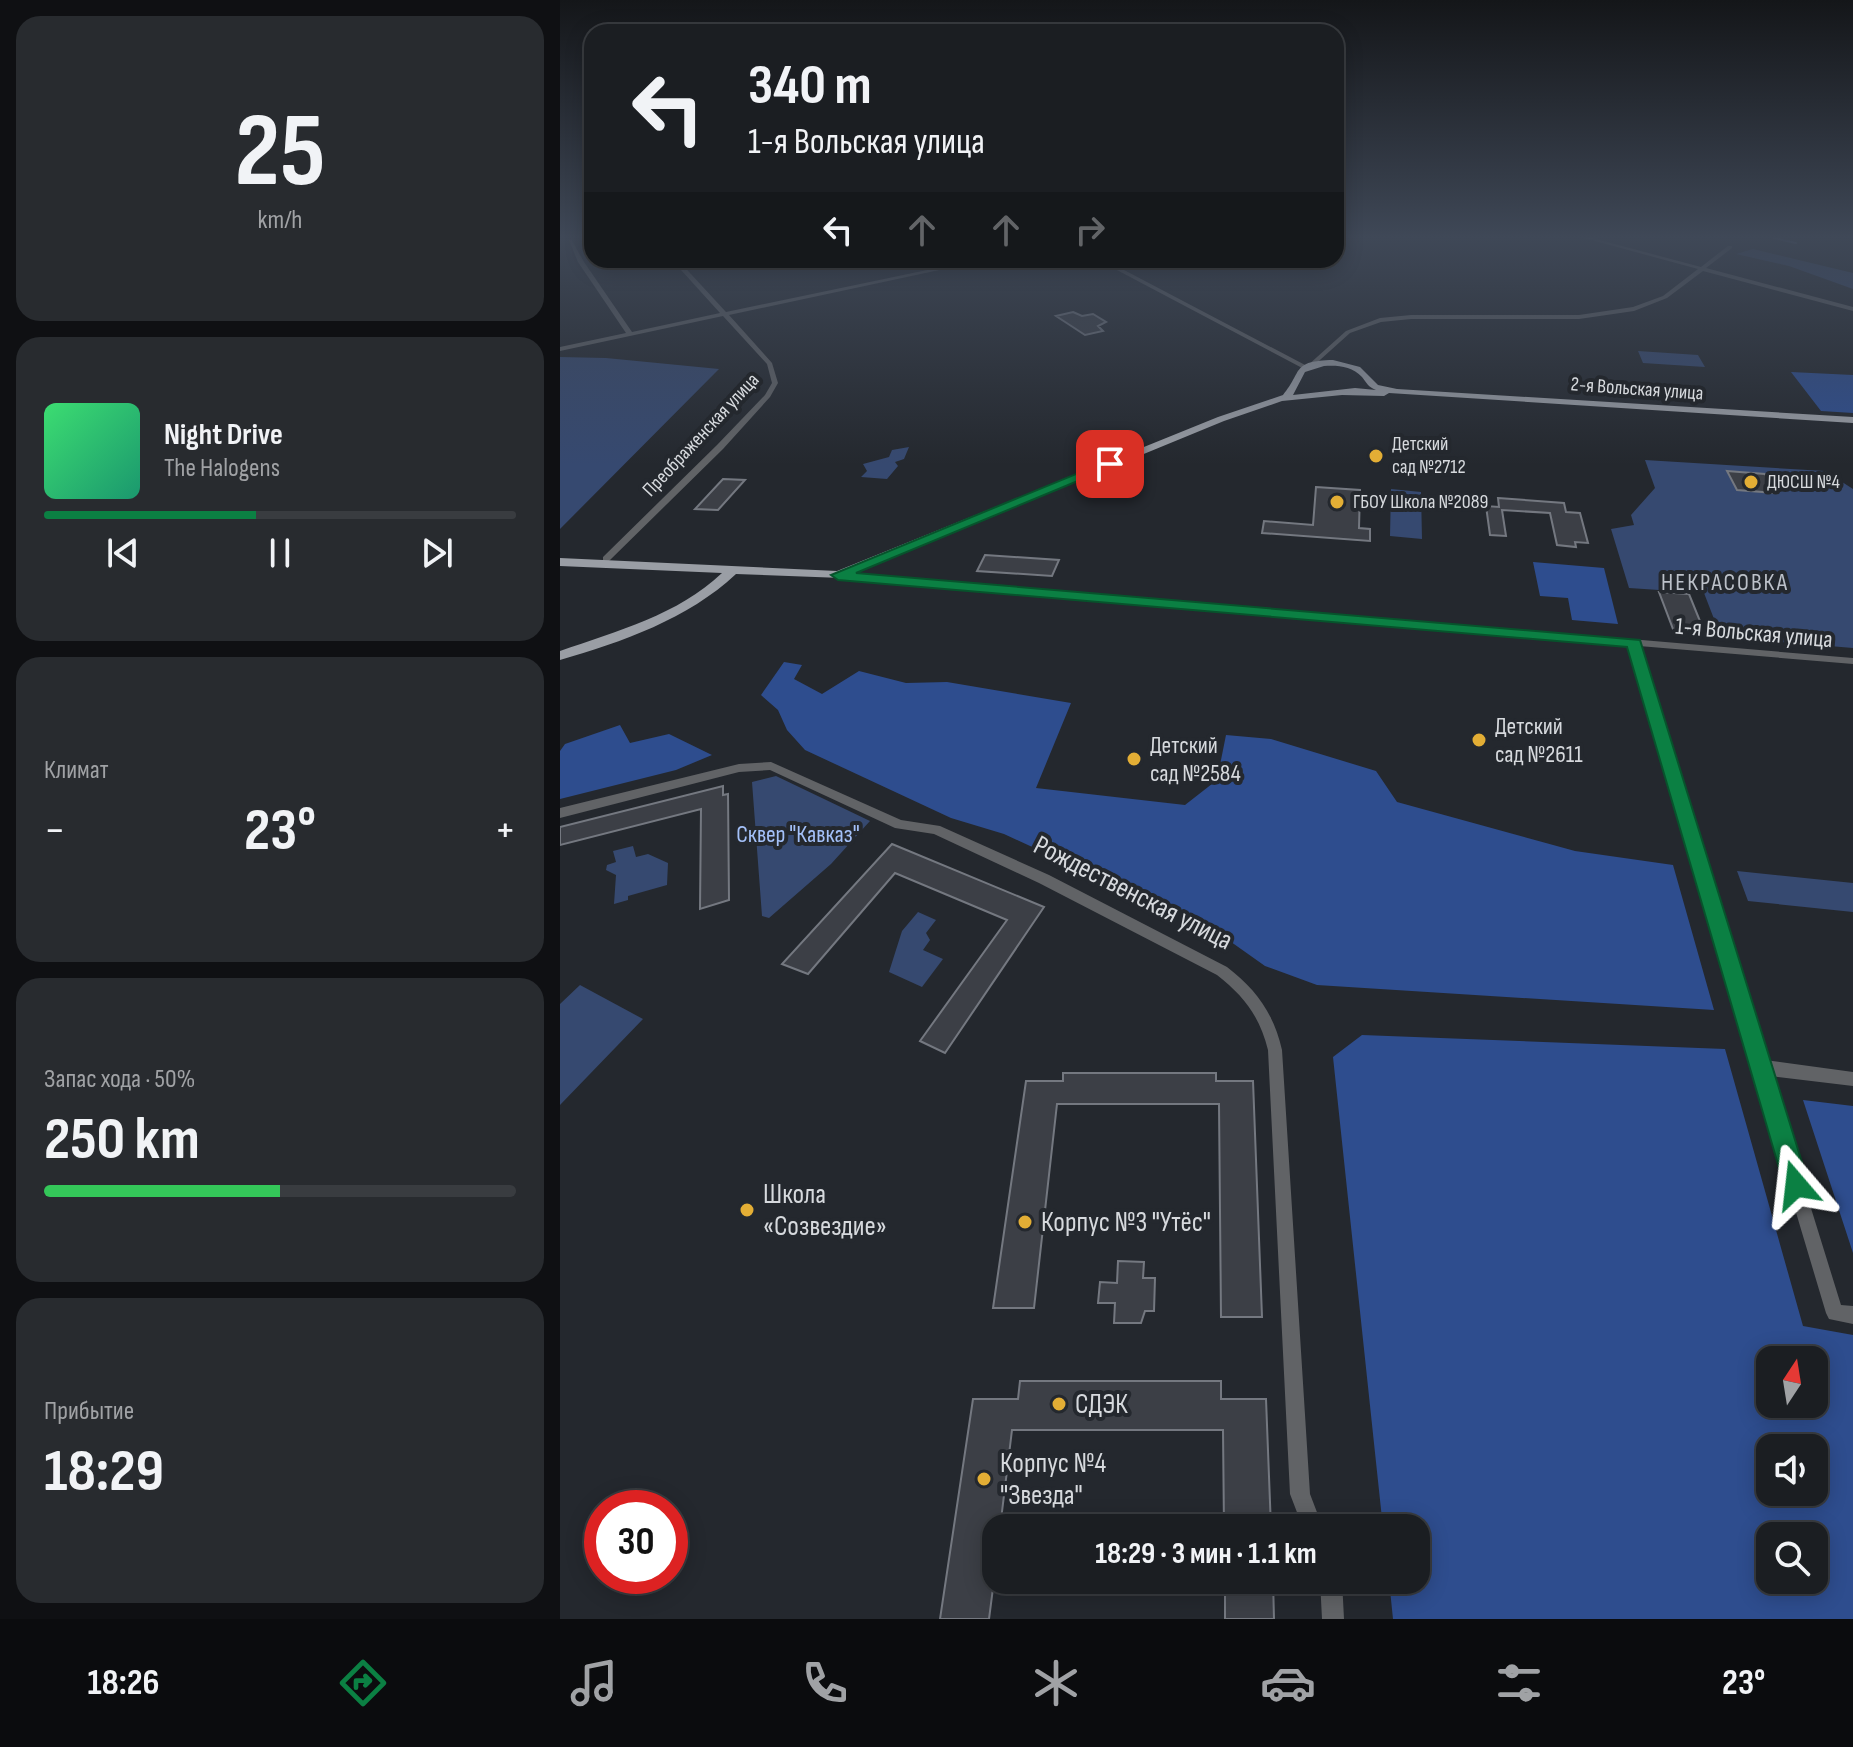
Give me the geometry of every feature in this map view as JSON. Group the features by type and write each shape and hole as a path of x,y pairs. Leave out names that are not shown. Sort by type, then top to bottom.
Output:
{"main road":[{"path":"1304,370 1340,365"},
{"name":"2-я Вольская улица","path":"1340,365 1357,369 1380,388 1420,394"},
{"path":"1304,370 1305,387 1339,393"},
{"path":"560,560 838,575 1221,419 1290,395 1304,370"},
{"path":"1269,402 1359,389 1367,380"},
{"name":"2-я Вольская улица","path":"1339,393 1420,394 1853,420"},
{"path":"560,560 711,564 734,569"},
{"path":"560,656 674,612 706,594 734,569"}],"street":[{"path":"616,314 630,334"},
{"path":"560,349 729,314"},
{"path":"1200,314 1304,370 1348,332 1380,320 1411,317 1557,318 1612,314"},
{"name":"Преображенская улица","path":"606,559 736,430 768,396 775,383 770,364 722,315"},
{"path":"1324,352 1329,360 1340,365"},
{"name":"1-я Вольская улица","path":"838,575 1853,661"},
{"path":"1634,643 1635,657 1835,1313 1853,1315"},
{"name":"Рождественская улица","path":"560,813 739,768 771,766 899,825 936,829 1044,879 1222,971 1238,983 1257,1001 1264,1013 1271,1026 1275,1050 1300,1494 1308,1514"},
{"path":"1761,1067 1853,1079"},
{"path":"1332,1594 1333,1619"}],"green space":[{"path":"1638,351 1698,355 1705,367 1643,363"},
{"path":"560,357 606,358 719,369 560,529"},
{"path":"909,447 904,459 895,462 898,466 887,479 861,477 867,471 863,464 889,457 892,450"},
{"path":"1645,460 1825,471 1853,489 1853,648 1721,637 1704,593 1629,588 1611,529 1634,525 1631,515 1655,488"},
{"path":"1391,489 1421,492 1422,539 1390,536"},
{"name":"Сквер \"Кавказ\"","path":"776,776 870,821 831,864 769,918 762,916 752,782"},
{"path":"633,846 636,857 648,854 668,863 667,885 628,896 628,900 614,904 616,875 606,870 607,865 616,862 613,851"},
{"path":"1737,871 1853,883 1853,912 1748,901"},
{"path":"918,912 936,920 926,933 930,940 923,950 943,959 922,987 889,972 902,931"},
{"path":"580,985 643,1019 560,1105 560,1004"}],"shaded area":[{"path":"1791,372 1853,375 1853,413 1821,411"},
{"path":"1533,562 1604,568 1618,624 1572,620 1568,598 1540,596"},
{"path":"784,662 802,665 794,679 822,694 859,671 906,683 947,682 1071,703 1036,788 1185,805 1217,780 1226,735 1271,739 1376,771 1397,802 1575,851 1673,865 1714,1010 1317,985 1265,966 1217,932 1004,834 951,818 805,750 787,730 778,710 761,695"},
{"path":"620,725 630,743 669,734 712,755 676,770 560,799 560,751 565,744"},
{"path":"1362,1035 1725,1049 1803,1326 1853,1335 1853,1619 1393,1619 1390,1594 1430,1594 1430,1514 1382,1514 1333,1057"},
{"path":"1803,1100 1853,1106 1853,1253"}],"building":[{"path":"1093,314 1106,322 1098,326 1103,331 1085,335 1056,316"},
{"name":"ДЮСШ №4","path":"1727,471 1765,474 1776,493 1737,490"},
{"path":"723,479 745,480 718,510 695,509"},
{"name":"ГБОУ Школа №2089","path":"1316,487 1360,490 1359,528 1370,529 1370,541 1262,533 1264,521 1313,525"},
{"name":"ГБОУ Школа №2089","path":"1498,498 1564,503 1566,512 1580,513 1588,543 1575,542 1576,547 1557,545 1550,513 1502,510 1506,536 1490,535 1486,506 1499,507"},
{"path":"985,555 1059,560 1052,576 977,571"},
{"path":"1659,592 1689,594 1704,631 1673,629"},
{"path":"723,786 723,795 728,794 729,900 700,909 701,809 560,845 560,827"},
{"path":"892,844 1044,907 945,1053 920,1041 1007,920 895,873 808,974 782,964"},
{"name":"Корпус №3 \"Утёс\"","path":"1063,1073 1216,1073 1216,1081 1253,1081 1262,1317 1221,1317 1219,1104 1057,1104 1034,1308 993,1308 1026,1081 1063,1081"},
{"name":"Корпус №3 \"Утёс\"","path":"1118,1261 1144,1262 1143,1278 1155,1278 1154,1311 1145,1311 1141,1323 1114,1323 1115,1303 1098,1303 1100,1282 1117,1283"},
{"name":"Корпус №4 \"Звезда\"","path":"1020,1381 1221,1381 1221,1399 1266,1399 1270,1514 1224,1514 1223,1430 1012,1430 1002,1514 982,1514 982,1594 992,1594 989,1619 940,1619 973,1399 1018,1399"},
{"path":"1225,1594 1273,1594 1274,1619 1225,1619"}],"place":[{"name":"Детский сад №2712","path":"1376,456"},
{"name":"ДЮСШ №4","path":"1751,482"},
{"name":"ГБОУ Школа №2089","path":"1337,502"},
{"name":"Детский сад №2611","path":"1479,740"},
{"name":"Детский сад №2584","path":"1134,759"},
{"name":"Школа «Созвездие»","path":"747,1210"},
{"name":"Корпус №3 \"Утёс\"","path":"1025,1222"},
{"name":"СДЭК","path":"1059,1404"},
{"name":"Корпус №4 \"Звезда\"","path":"984,1479"}],"district":[{"name":"НЕКРАСОВКА","path":"1725,582"}],"route":[{"path":"1110,464 838,575 1634,643 1635,657 1651,701 1796,1185"}]}
